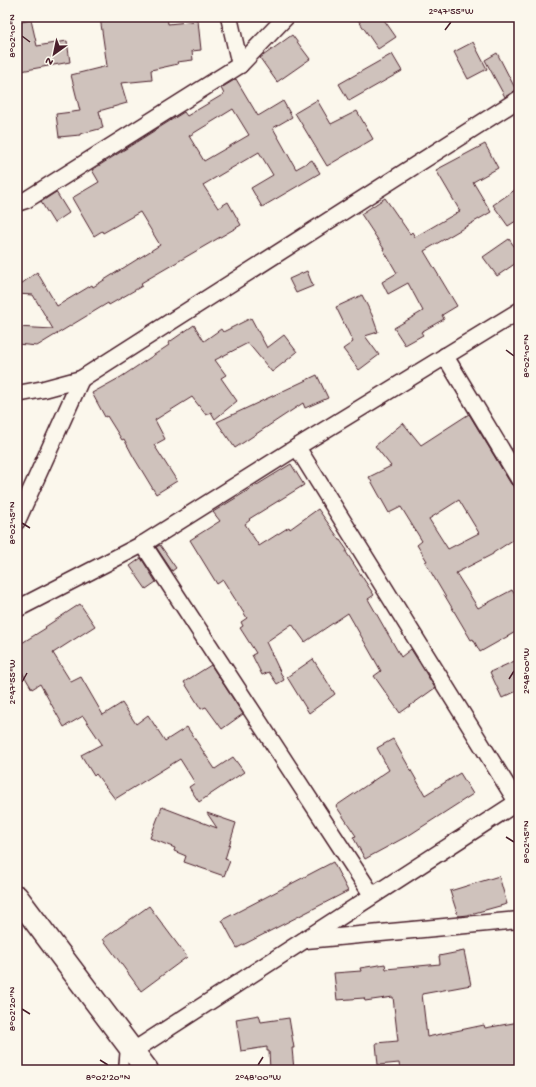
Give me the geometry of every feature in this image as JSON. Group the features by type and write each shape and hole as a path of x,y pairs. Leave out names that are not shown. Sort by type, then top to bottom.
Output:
{"street":[{"path":"229,17 240,65"},
{"path":"17,203 26,200 240,65 286,17"},
{"path":"17,394 44,389 81,379 519,99"},
{"path":"17,609 143,544 297,447 519,311"},
{"path":"445,356 519,479"},
{"path":"17,521 81,379"},
{"path":"129,1045 303,940 518,801 297,447"},
{"path":"143,544 372,895"},
{"path":"17,897 147,1070"},
{"path":"303,940 519,920"}],"lane":[{"path":"123,1070 129,1045"}],"building":[{"path":"100,17 167,17 168,24 198,21 201,50 192,51 193,60 177,62 178,64 151,70 152,80 121,83 127,103 99,111 103,128 80,135 59,137 56,114 80,111 71,75 107,66"},
{"path":"356,17 382,17 396,37 378,49"},
{"path":"31,20 37,46 67,41 70,62 21,71 17,53 17,23"},
{"path":"292,35 310,59 277,82 260,58"},
{"path":"473,42 487,69 468,79 454,52"},
{"path":"497,53 516,90 505,97 485,60"},
{"path":"392,54 402,71 349,101 339,84"},
{"path":"236,79 258,116 283,101 292,117 273,128 296,169 312,160 320,173 262,207 251,188 273,175 259,152 203,185 218,208 228,202 241,225 141,283 142,286 109,305 108,303 37,346 17,344 17,327 53,329 33,295 17,294 17,287 37,272 57,306 92,285 93,287 160,245 140,212 103,233 102,231 94,236 72,198 99,182 92,170 184,112 187,116 224,94 221,88","holes":["233,109 249,135 204,161 189,136"]},
{"path":"317,100 331,124 357,111 373,139 327,166 295,113"},
{"path":"485,144 498,168 473,182 491,212 424,251 457,306 442,315 444,319 421,332 423,335 405,345 394,328 423,311 408,283 388,294 382,282 397,273 384,249 361,214 385,198 410,234 412,232 415,237 460,211 436,170"},
{"path":"519,187 519,219 508,226 493,205"},
{"path":"56,192 69,213 54,223 41,202"},
{"path":"509,239 519,253 519,261 497,276 483,257"},
{"path":"307,271 313,286 296,293 289,279"},
{"path":"362,295 372,315 378,332 365,336 379,355 359,370 343,349 353,342 336,307"},
{"path":"251,318 267,348 284,335 297,352 272,372 248,343 215,360 226,375 221,378 237,401 215,419 211,412 206,415 192,397 155,420 165,439 154,445 177,481 156,494 124,439 122,440 107,416 105,417 92,393 121,377 169,345 168,343 194,325 204,341 221,329 223,332"},
{"path":"317,375 328,398 305,408 303,403 235,448 217,422"},
{"path":"469,414 511,484 514,487 519,488 519,536 493,554 456,573 478,608 512,590 519,602 519,630 480,652 473,639 471,640 425,562 427,561 417,545 422,541 401,507 389,513 369,477 391,466 375,446 403,423 421,445","holes":["459,500 479,533 448,549 429,519"]},
{"path":"291,464 304,485 249,519 250,520 245,524 259,546 289,527 290,529 318,509 347,550 346,552 374,595 368,599 401,657 411,649 435,688 400,713 374,676 381,671 348,613 305,642 292,624 266,642 284,680 277,684 269,672 262,675 252,655 256,653 240,628 243,626 241,622 247,618 223,580 217,584 190,540 220,521 213,512"},
{"path":"160,545 176,568 172,571 156,547"},
{"path":"141,558 156,582 146,589 130,566"},
{"path":"80,604 95,626 53,653 71,682 81,677 103,715 122,703 136,724 148,715 165,741 187,727 215,769 233,757 244,772 199,802 189,787 195,783 180,759 115,799 96,774 94,776 81,755 102,744 83,716 64,727 40,684 32,689 17,664 17,646"},
{"path":"313,659 335,694 309,713 287,677"},
{"path":"519,659 519,690 502,698 490,672"},
{"path":"211,665 243,714 222,729 206,707 201,709 184,682"},
{"path":"393,739 425,795 460,773 473,794 411,834 365,859 353,837 356,836 336,806 389,770 377,748"},
{"path":"162,807 217,828 207,813 236,823 225,859 230,861 224,876 184,862 186,856 174,851 175,848 150,838"},
{"path":"333,862 348,891 237,948 222,920"},
{"path":"499,876 507,904 458,916 450,891"},
{"path":"149,906 187,957 141,991 103,939"},
{"path":"464,951 471,985 422,994 427,1037 484,1025 485,1028 519,1022 519,1070 400,1070 399,1063 378,1065 376,1043 398,1041 393,997 365,1001 364,998 337,1000 334,973 361,971 360,968 385,964 386,969 440,964 439,956"},
{"path":"259,1015 261,1022 289,1018 294,1048 292,1048 294,1070 270,1070 269,1051 267,1051 267,1047 241,1051 236,1019"}]}
